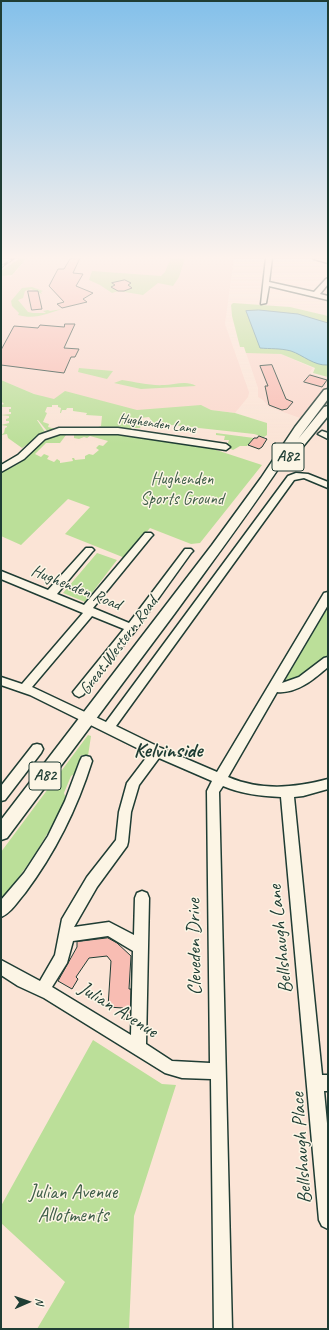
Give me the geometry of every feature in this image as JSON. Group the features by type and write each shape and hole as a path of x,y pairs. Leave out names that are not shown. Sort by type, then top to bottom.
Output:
{"main road":[{"name":"Great Western Road","path":"1,833 88,719 265,481 299,429 328,392"},
{"name":"Great Western Road","path":"265,481 294,450 328,409"}],"street":[{"name":"Hughenden Lane","path":"1,469 21,457 42,437 59,431 118,430 226,448"},
{"path":"108,728 286,484 294,476 302,475 328,485"},
{"path":"25,688 148,535"},
{"path":"50,595 89,550"},
{"path":"79,692 131,628 188,551"},
{"name":"Hughenden Road","path":"4,576 131,628"},
{"name":"Cleveden Drive","path":"223,1329 213,797 220,778 328,596"},
{"path":"274,687 284,688 292,686 318,670 328,661"},
{"path":"1,681 25,688 158,752 248,790 287,792 302,791 328,784"},
{"path":"1,796 37,749"},
{"path":"43,989 62,958 66,935 66,924 92,882 122,842 125,812 133,783 158,752"},
{"path":"1,910 23,883 58,830 74,796 86,761"},
{"name":"Bellshaugh Lane","path":"287,792 322,1083"},
{"path":"138,1047 142,898"},
{"path":"66,935 109,929 141,947"},
{"name":"Julian Avenue","path":"1,967 24,981 43,989 170,1068 182,1070 218,1071"},
{"name":"Bellshaugh Place","path":"322,1083 328,1220"}],"shaded area":[{"path":"1,320 226,320 225,324 249,392 248,397 235,413 211,410 165,415 54,400 34,394 1,380"},
{"path":"268,352 281,354 313,368 309,373 328,379 328,383 300,418 269,407 258,397 258,388 246,353"}],"green space":[{"path":"233,320 328,320 328,377 313,373 315,368 281,354 246,353 244,347 240,347"},
{"path":"79,368 113,371 107,379 78,372"},
{"path":"1,380 34,394 54,399 65,391 137,410 201,405 211,410 235,413 267,423 267,435 264,437 254,434 153,423 149,417 132,419 143,422 140,428 132,428 130,431 92,429 101,426 102,416 86,415 87,413 73,411 73,408 67,408 66,410 62,410 60,413 61,408 58,407 58,405 52,405 52,407 47,407 45,412 47,413 43,422 49,424 48,427 56,429 47,431 37,420 45,432 22,448 8,438 7,434 1,435 4,433 7,426 1,425 9,423 6,419 9,418 9,416 1,415 11,414 9,409 11,409 11,407 1,407 1,405 4,404 1,401"},
{"path":"122,380 154,385 189,383 196,386 141,389 114,383"},
{"name":"Hughenden Sports Ground","path":"107,432 207,447 262,465 200,543 191,544 150,528 125,558 65,534 90,507 68,499 21,545 1,536 1,473 15,466 28,456 42,441 48,437 59,434 66,435 60,443 46,443 35,454 41,457 44,454 49,456 47,459 54,462 57,459 60,463 73,461 72,458 75,460 85,459 85,456 89,454 93,455 99,450 96,448 99,445 103,446 108,441 90,436 79,439 74,438 74,435"},
{"path":"216,433 254,438 247,446 240,446 233,450 221,444 228,443 229,440 224,440 225,436 216,435"},
{"path":"97,553 117,560 85,602 63,593"},
{"path":"328,607 328,656 299,678 283,684"},
{"path":"88,735 91,736 88,756 81,755 76,773 71,776 64,793 66,799 59,813 36,852 1,901 1,852"},
{"name":"Julian Avenue Allotments","path":"93,1040 162,1084 176,1085 134,1216 129,1329 37,1329 65,1282 1,1223 1,1206"}],"water":[{"path":"249,320 318,320 328,323 328,365 318,364 291,351 260,348"}],"building":[{"path":"65,324 75,324 64,348 79,349 75,357 71,357 64,373 1,365 1,350 14,326 38,328 40,325 64,327"},
{"path":"272,365 286,399 293,402 287,409 282,410 269,405 265,386 268,386 260,366"},
{"path":"310,375 327,380 322,387 304,382"},
{"path":"259,436 267,439 262,447 259,449 248,445 254,438"},
{"path":"108,938 117,943 131,956 129,989 131,989 130,1020 123,1019 123,1008 108,1007 111,961 107,956 89,958 76,977 78,979 72,989 58,981 77,947 77,942"}],"district":[{"name":"Kelvinside","path":"168,751"}]}
